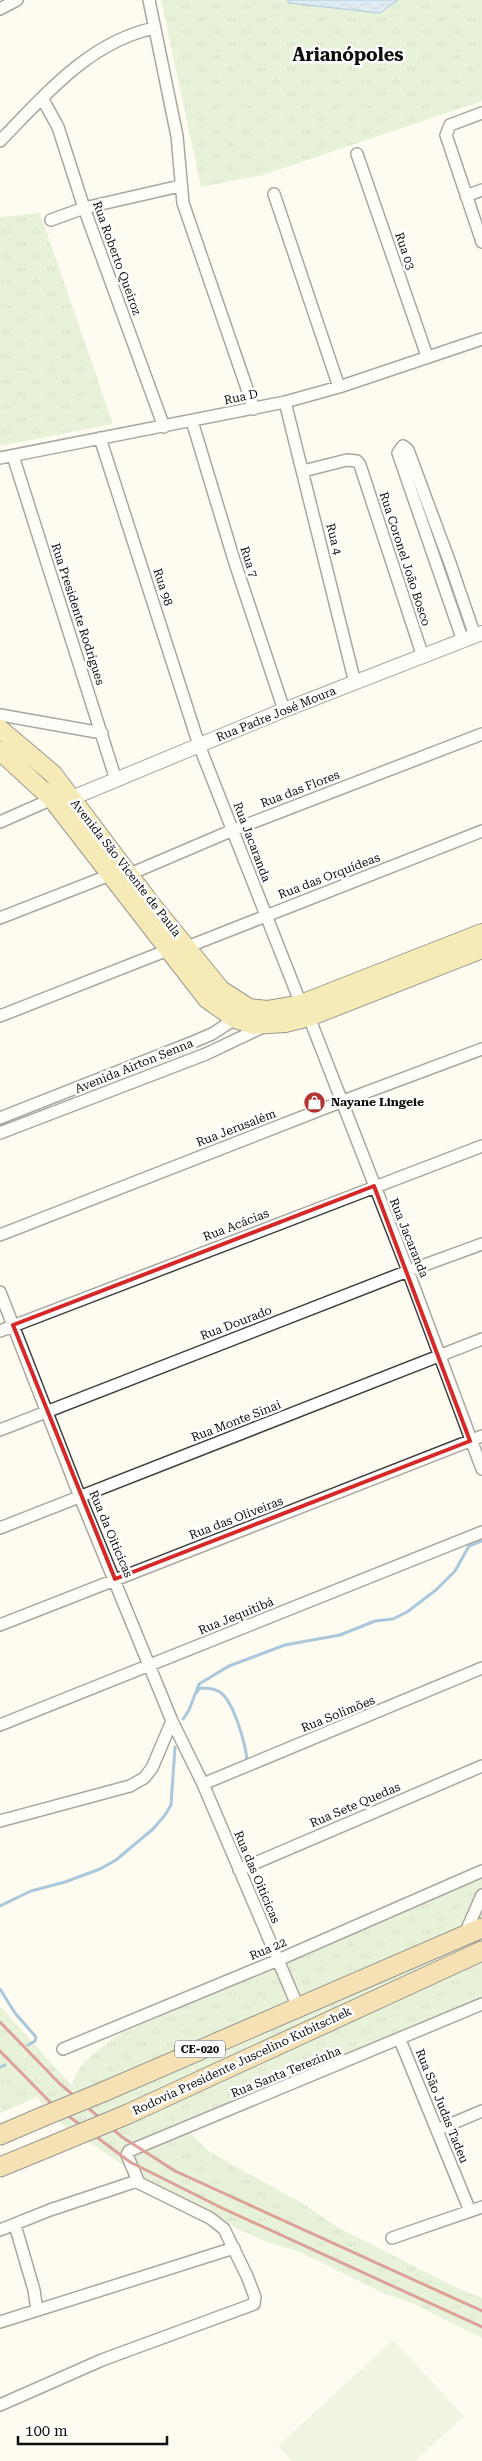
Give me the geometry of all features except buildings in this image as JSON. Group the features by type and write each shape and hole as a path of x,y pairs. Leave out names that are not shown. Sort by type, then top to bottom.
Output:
{"highway":[{"name":"Rodovia Presidente Juscelino Kubitschek","path":"0,2134 103,2092 482,1928"},
{"name":"Rodovia Presidente Juscelino Kubitschek","path":"0,2168 254,2058 431,1973 482,1951"},
{"path":"431,1973 482,1961"}],"main road":[{"name":"Avenida São Vicente de Paula","path":"0,729 53,774 130,874 168,950 207,998 235,1019"},
{"name":"Avenida São Vicente de Paula","path":"0,751 52,799 110,875 187,947 221,990 249,1008"},
{"name":"Avenida Airton Senna","path":"249,1008 305,1011 482,933"},
{"name":"Avenida Airton Senna","path":"235,1019 254,1025 266,1026 482,949"}],"street":[{"path":"0,9 17,0"},
{"path":"149,0 176,136 183,204 254,409"},
{"path":"0,141 42,98 100,49 135,32 155,28"},
{"name":"Rua Roberto Queiroz","path":"42,98 58,127 84,208 164,427"},
{"path":"482,113 450,125 446,131 447,140 482,242"},
{"name":"Rua 03","path":"358,154 427,356"},
{"path":"51,220 84,208 180,186"},
{"path":"466,196 482,190"},
{"path":"274,194 339,387"},
{"name":"Rua D","path":"0,458 285,402 339,387 482,339"},
{"name":"Rua 4","path":"285,402 355,682"},
{"name":"Rua 7","path":"192,421 234,560 284,710"},
{"name":"Rua 98","path":"100,438 199,745"},
{"path":"403,446 408,450 426,495 473,637 438,566 398,453 403,446"},
{"name":"Rua Presidente Rodrigues","path":"12,456 116,780"},
{"name":"Rua Coronel João Bosco","path":"303,471 351,460 357,461 362,469 423,657"},
{"path":"414,499 426,495"},
{"path":"438,566 450,563"},
{"name":"Rua Padre José Moura","path":"72,798 284,710 473,637"},
{"path":"0,715 102,733"},
{"name":"Rua das Flores","path":"130,874 232,830 482,734"},
{"name":"Rua Jacaranda","path":"199,745 266,916 343,1101 482,1469"},
{"path":"0,822 52,799"},
{"name":"Rua das Orquídeas","path":"187,947 482,831"},
{"path":"0,918 110,875"},
{"path":"0,1016 168,950"},
{"name":"Avenida Airton Senna","path":"0,1118 82,1087 206,1036 235,1019"},
{"name":"Avenida Airton Senna","path":"0,1133 206,1054 266,1026"},
{"name":"Rua Jerusalém","path":"0,1235 343,1101 482,1049"},
{"path":"82,1087 86,1099"},
{"name":"Rua Acácias","path":"0,1331 482,1146"},
{"name":"Rua Dourado","path":"0,1430 482,1244"},
{"name":"Rua da Oiticicas","path":"0,1292 80,1497 151,1665 172,1721 203,1784"},
{"name":"Rua Monte Sinai","path":"0,1528 482,1339"},
{"name":"Rua das Oliveiras","path":"0,1625 482,1436"},
{"name":"Rua Jequitibá","path":"0,1725 482,1532"},
{"name":"Rua Solimões","path":"203,1784 361,1720 482,1668"},
{"path":"0,1821 130,1786 144,1778 152,1768 172,1721"},
{"name":"Rua Sete Quedas","path":"239,1870 482,1766"},
{"name":"Rua das Oiticicas","path":"203,1784 298,2007"},
{"name":"Rua 22","path":"63,2049 278,1960 482,1871"},
{"path":"464,1936 482,1895"},
{"name":"Rua Santa Terezinha","path":"137,2181 128,2155 129,2151 136,2147 400,2040 482,2004"},
{"name":"Rua São Judas Tadeu","path":"400,2040 470,2211"},
{"path":"437,2130 482,2110"},
{"path":"0,2230 50,2210 137,2181 147,2189 210,2218 224,2229 254,2297 252,2306 102,2360 0,2405"},
{"path":"392,2238 482,2207"},
{"path":"15,2225 34,2290 37,2310"},
{"path":"0,2322 170,2270 234,2248"}],"highlighted area":[{"path":"374,1186 470,1441 115,1579 13,1325"}],"green space":[{"path":"161,0 288,0 289,3 380,13 398,0 482,0 482,101 263,175 201,187"},
{"path":"40,213 113,424 0,446 0,217"},
{"path":"482,1876 482,1998 187,2124 192,2135 210,2152 305,2205 339,2228 459,2289 482,2298 482,2338 412,2303 385,2294 300,2252 270,2243 240,2230 202,2208 166,2193 61,2124 37,2097 0,2113 0,2006 72,2086 74,2077 84,2063 118,2035"},
{"path":"393,2340 464,2416 415,2461 292,2461 278,2446"}],"water":[{"path":"288,0 398,0 380,13 288,3"}],"waterway":[{"path":"183,1719 189,1710 199,1684 229,1666 285,1645 340,1635 375,1621 393,1619 407,1612 436,1590 455,1571 469,1546 482,1541"},
{"path":"196,1693 200,1688 210,1689 220,1692 225,1697 238,1723 247,1759"},
{"path":"0,1906 31,1891 65,1882 100,1869 116,1860 153,1829 171,1805 175,1747"},
{"path":"0,1989 15,2013 36,2037 35,2041 28,2045"},
{"path":"0,2067 5,2065"}],"railway":[{"path":"0,2022 59,2083 122,2137 175,2171 482,2311"},
{"path":"0,2051 51,2103 130,2162 222,2208 482,2327"}],"place":[{"name":"Nayane Lingeie","path":"315,1102"}],"district":[{"name":"Arianópoles","path":"348,55"}]}
